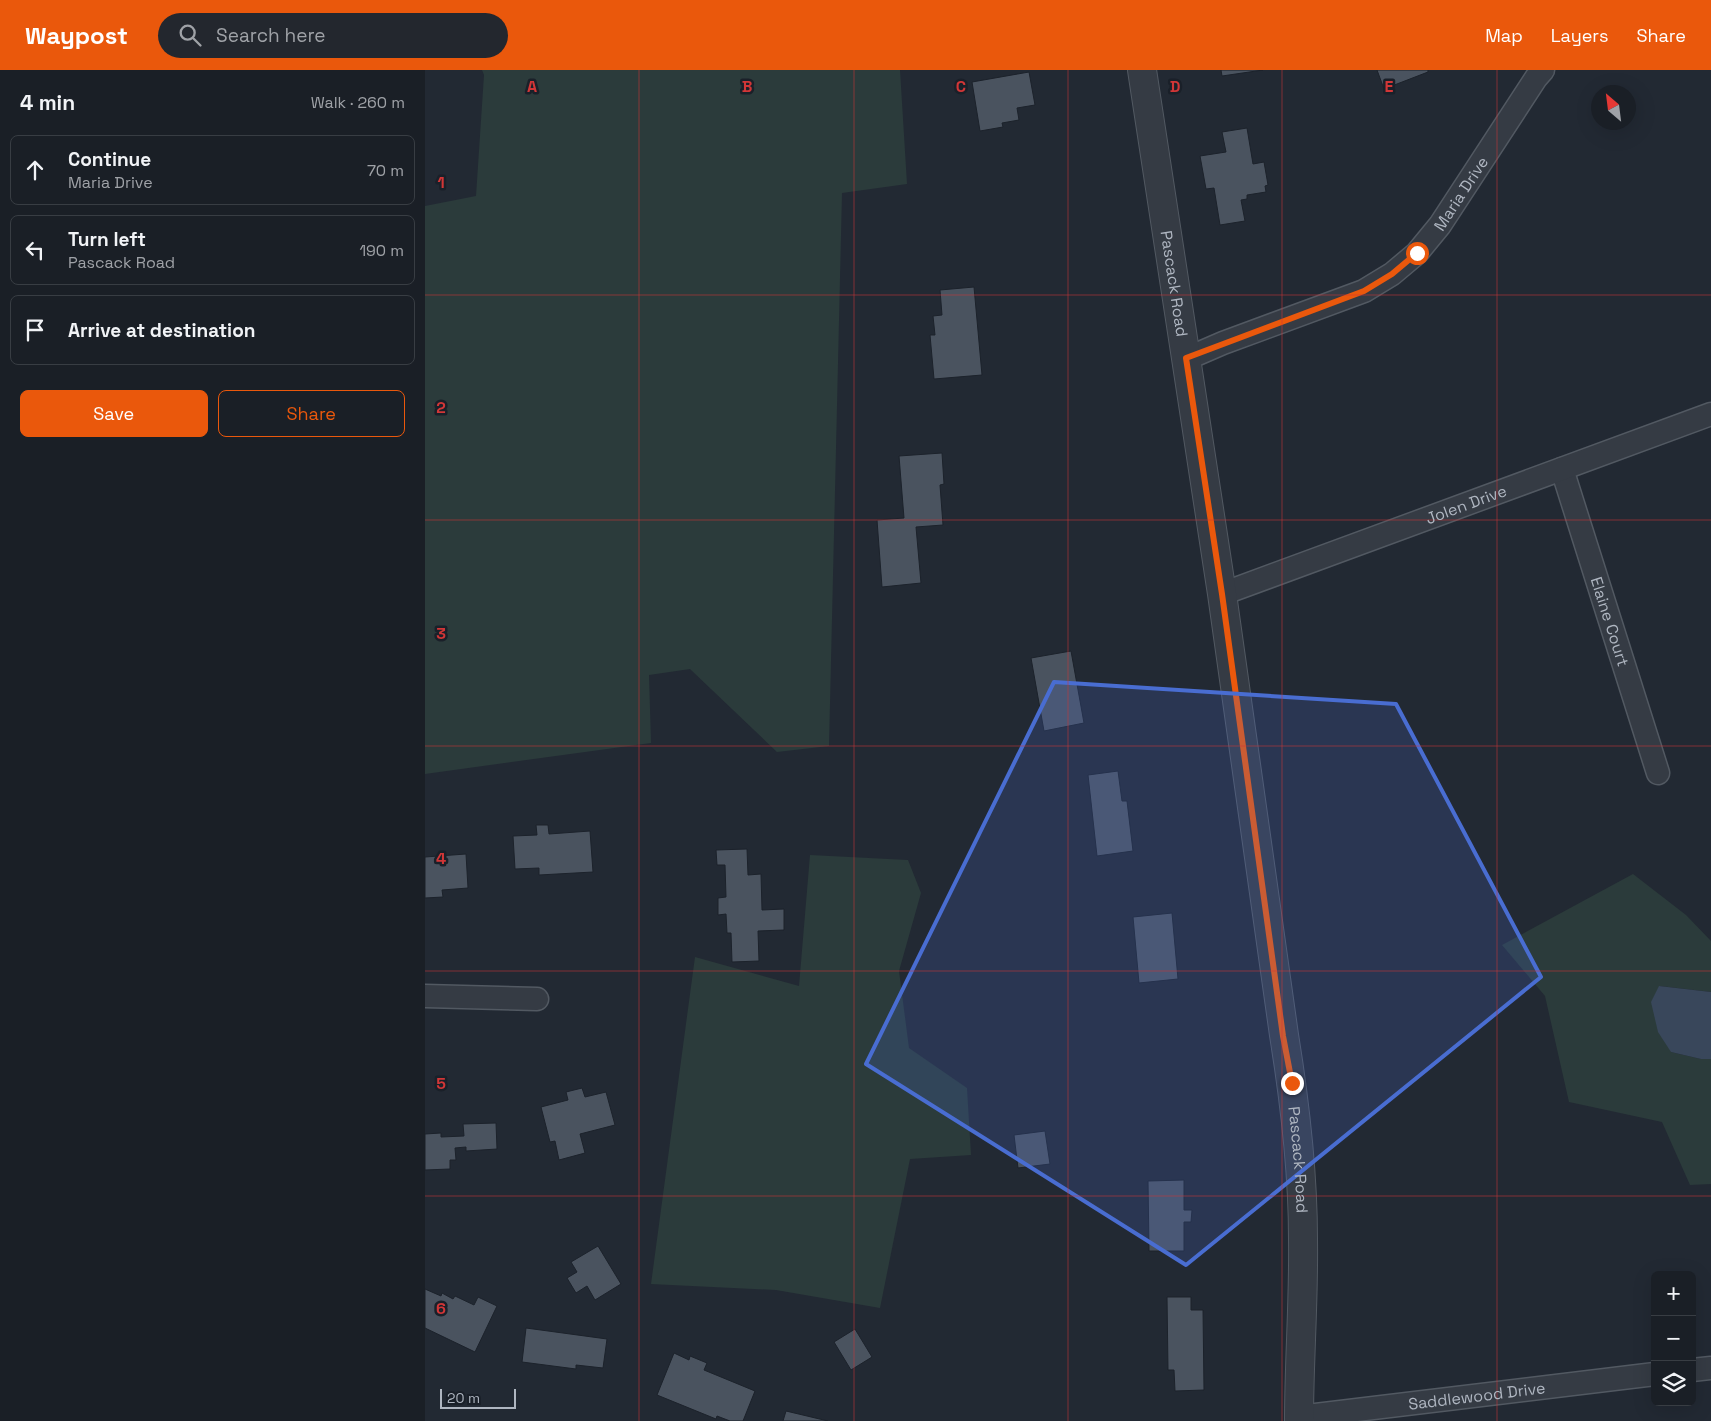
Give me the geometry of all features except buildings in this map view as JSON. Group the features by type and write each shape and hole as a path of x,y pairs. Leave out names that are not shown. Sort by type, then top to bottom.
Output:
{"street":[{"name":"Pascack Road","path":"1142,70 1222,594 1283,1036 1292,1083 1300,1161 1303,1238 1299,1419"},
{"name":"Maria Drive","path":"1186,358 1364,291 1392,274 1417,253 1439,225 1543,70"},
{"name":"Jolen Drive","path":"1222,594 1711,414"},
{"name":"Elaine Court","path":"1562,469 1658,773"},
{"path":"425,996 537,999"},
{"path":"1696,1370 1711,1368"},
{"name":"Saddlewood Drive","path":"1299,1419 1651,1375"}],"highlighted area":[{"path":"1054,682 1396,704 1541,977 1186,1265 866,1064"}],"shaded area":[{"path":"482,70 900,70 907,184 842,193 829,746 777,752 690,669 649,675 651,743 425,774 425,206 476,196 484,75"},
{"path":"810,855 908,860 921,893 899,971 909,1048 967,1088 971,1155 910,1159 880,1308 776,1290 651,1284 695,957 799,986"},
{"path":"1633,874 1686,915 1711,941 1711,992 1660,986 1671,1052 1701,1059 1711,1059 1711,1184 1690,1185 1662,1122 1569,1102 1545,996 1502,945"}],"water":[{"path":"1659,986 1711,992 1711,1059 1701,1059 1671,1052 1658,1032 1651,1002"}],"route":[{"path":"1292,1083 1283,1036 1222,594 1186,358 1364,291 1392,274 1417,253"}]}
